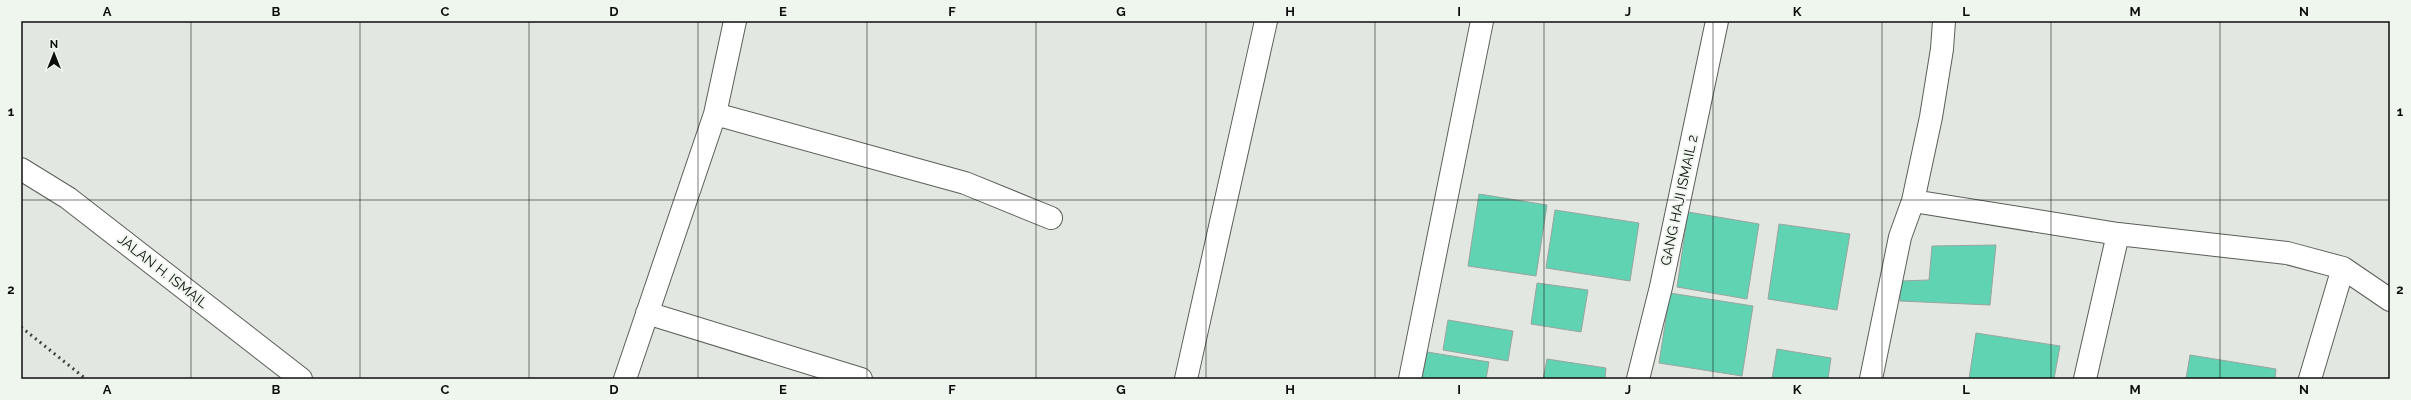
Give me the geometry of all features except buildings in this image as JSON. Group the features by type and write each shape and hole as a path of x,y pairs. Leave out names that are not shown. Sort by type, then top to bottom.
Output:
{"street":[{"path":"625,379 715,114 735,21"},
{"path":"1186,379 1266,21"},
{"path":"1410,379 1482,21"},
{"name":"GANG HAJI ISMAIL 2","path":"1638,379 1660,287 1717,21"},
{"path":"1871,379 1900,237 1913,201 1931,117 1942,49 1944,21"},
{"path":"715,114 965,183 1051,218"},
{"name":"JALAN H. ISMAIL","path":"21,169 68,198 301,379"},
{"path":"1913,201 2118,234 2287,253 2343,268 2390,300"},
{"path":"2085,379 2118,234"},
{"path":"2310,379 2343,268"},
{"path":"647,313 860,379"}],"railway":[{"path":"21,327 86,379"}]}
